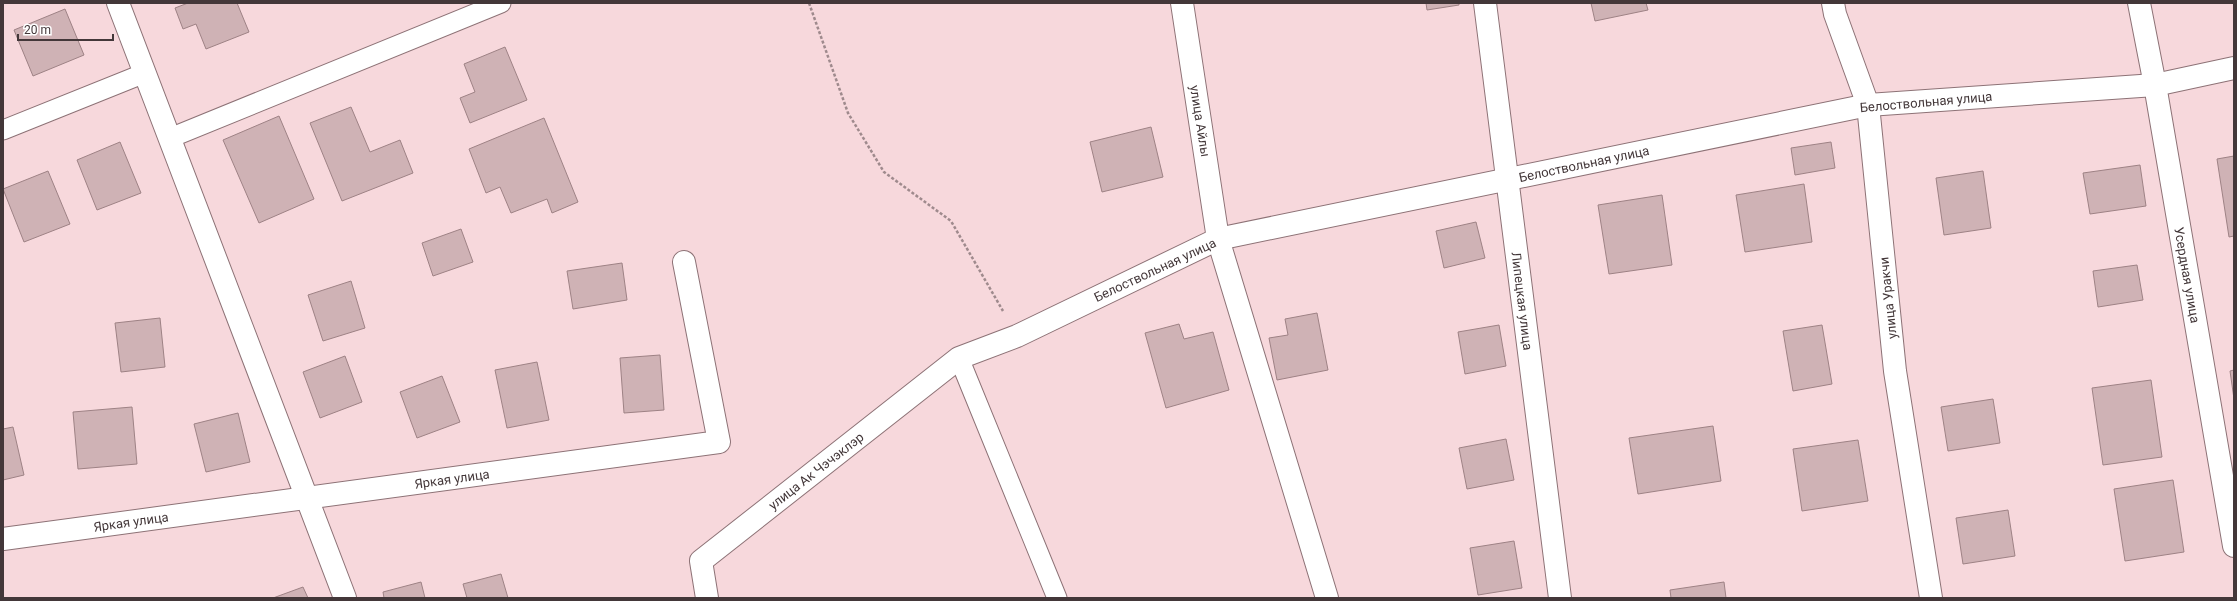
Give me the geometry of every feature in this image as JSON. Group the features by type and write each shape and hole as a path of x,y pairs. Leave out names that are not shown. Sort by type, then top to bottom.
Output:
{"street":[{"path":"118,3 345,598"},
{"name":"улица Айлы","path":"1182,3 1218,239 1326,598"},
{"name":"Липецкая улица","path":"1485,3 1560,598"},
{"name":"улица Уракчи","path":"1833,3 1835,14 1868,105 1895,371 1931,598"},
{"name":"Усердная улица","path":"2139,3 2155,85 2234,546"},
{"name":"Белоствольная улица","path":"959,358 1017,336 1218,239 1868,105 2155,85 2234,68"},
{"name":"Яркая улица","path":"3,539 719,442 684,262"},
{"name":"улица Ак Чэчэклэр","path":"708,598 701,561 959,358"}],"lane":[{"path":"170,138 501,3"},
{"path":"3,130 145,73"},
{"path":"959,358 1056,598"}],"path":[{"path":"809,3 848,113 884,172 951,221 1017,336"}],"building":[{"path":"188,3 237,3 249,32 206,49 196,24 183,29 175,8"},
{"path":"1426,3 1459,3 1459,5 1427,10"},
{"path":"1591,3 1646,3 1648,10 1595,21"},
{"path":"65,9 84,55 33,76 14,30"},
{"path":"505,47 527,100 470,123 460,98 475,92 464,64"},
{"path":"351,107 370,152 400,140 413,173 342,201 310,123"},
{"path":"279,116 314,199 259,223 223,140"},
{"path":"544,118 578,202 552,213 547,199 511,213 500,187 486,193 469,149"},
{"path":"1151,127 1163,177 1102,192 1090,142"},
{"path":"120,142 141,193 97,210 77,160"},
{"path":"1831,142 1835,168 1795,175 1791,148"},
{"path":"2234,156 2234,236 2229,237 2217,159"},
{"path":"2140,165 2146,206 2090,214 2083,173"},
{"path":"48,171 70,224 24,242 3,189"},
{"path":"1983,171 1991,228 1944,235 1936,178"},
{"path":"1804,184 1812,242 1745,252 1736,195"},
{"path":"1662,195 1672,265 1609,274 1598,205"},
{"path":"1476,222 1485,258 1444,268 1436,231"},
{"path":"461,229 473,262 433,276 422,243"},
{"path":"622,263 627,300 573,309 567,271"},
{"path":"2137,265 2143,300 2098,307 2093,271"},
{"path":"351,281 365,328 323,341 308,295"},
{"path":"1317,313 1328,370 1277,380 1269,338 1288,335 1285,319"},
{"path":"160,318 165,367 121,372 115,323"},
{"path":"1179,324 1184,339 1213,332 1229,390 1166,408 1145,333"},
{"path":"1499,325 1506,366 1465,374 1458,332"},
{"path":"1822,325 1832,384 1793,391 1783,331"},
{"path":"660,355 664,410 624,413 620,358"},
{"path":"345,356 362,402 320,418 303,372"},
{"path":"537,362 549,420 507,428 495,370"},
{"path":"2234,370 2234,399 2230,371"},
{"path":"442,376 460,422 417,438 400,392"},
{"path":"2151,380 2162,457 2103,465 2092,388"},
{"path":"1993,399 2000,443 1948,451 1941,407"},
{"path":"132,407 137,464 78,469 73,412"},
{"path":"238,413 250,462 206,472 194,424"},
{"path":"1713,426 1721,481 1638,494 1629,438"},
{"path":"13,427 24,475 3,480 3,429"},
{"path":"1506,439 1514,480 1467,489 1459,448"},
{"path":"1858,440 1868,501 1802,511 1793,449"},
{"path":"2173,480 2184,552 2125,561 2114,489"},
{"path":"2008,510 2015,556 1963,564 1956,518"},
{"path":"1514,541 1522,588 1478,595 1470,548"},
{"path":"501,574 508,598 467,598 463,584"},
{"path":"421,582 425,598 384,598 383,592"},
{"path":"1724,582 1726,598 1671,598 1670,590"},
{"path":"303,587 308,598 273,598"}]}
